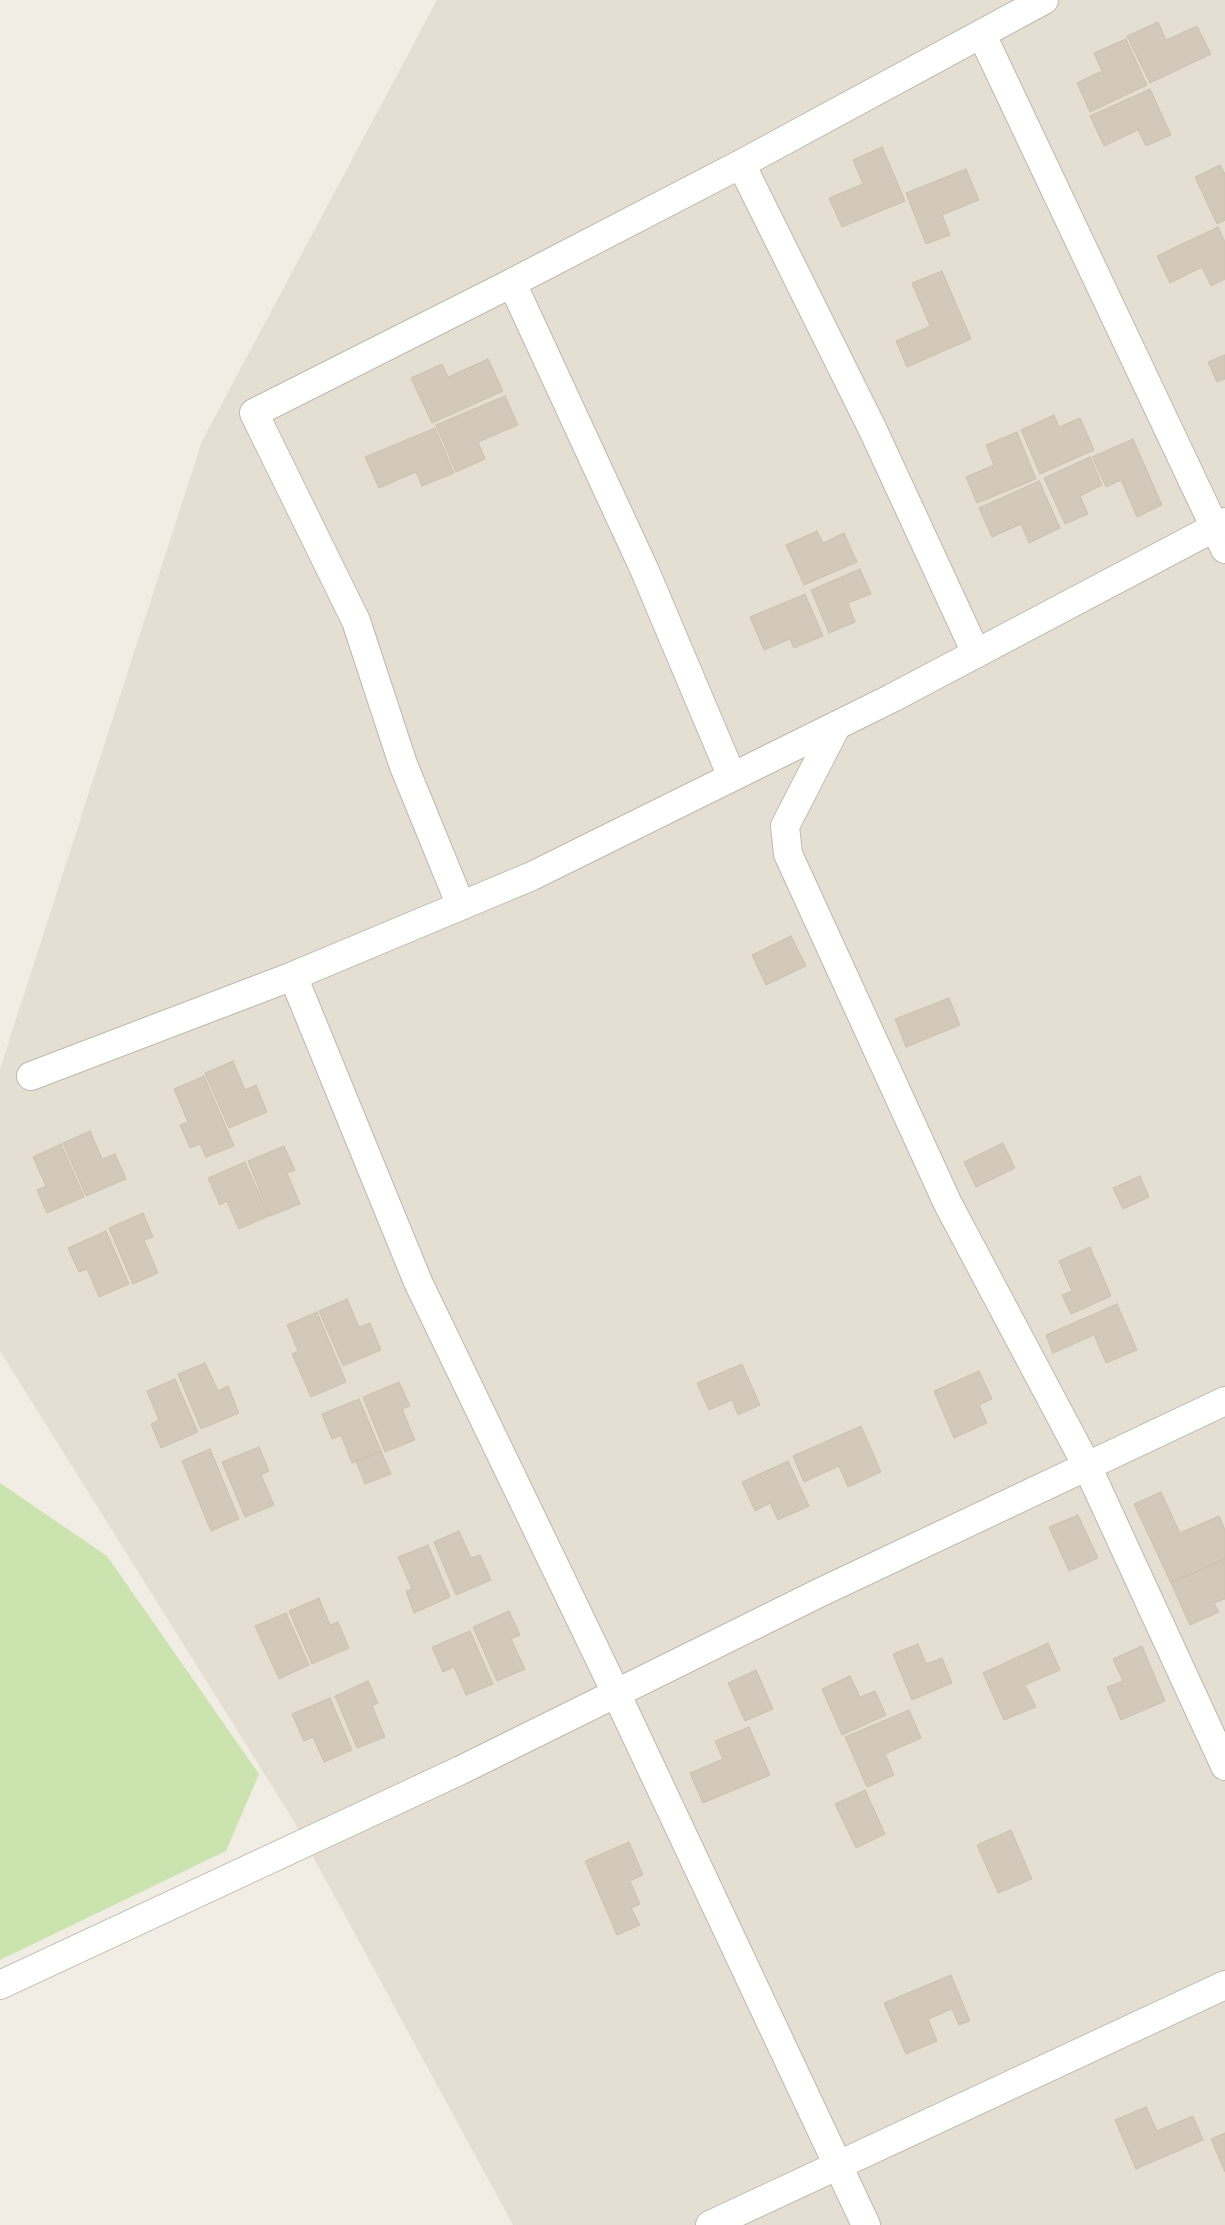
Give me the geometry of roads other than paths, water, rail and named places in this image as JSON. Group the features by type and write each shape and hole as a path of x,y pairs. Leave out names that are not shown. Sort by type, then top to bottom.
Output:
{"street":[{"path":"461,906 403,764 356,621 254,413 512,283 741,164 1044,0"},
{"path":"32,1076 293,976 532,876 838,725 976,653 1222,533 982,35"},
{"path":"741,164 874,430 976,653"},
{"path":"512,283 645,571 732,777"},
{"path":"838,725 785,826 788,854 948,1204 1087,1466 1225,1766"},
{"path":"293,976 418,1282 616,1693 836,2165 866,2225"},
{"path":"0,1985 408,1795 819,1593 1225,1401"},
{"path":"710,2225 1225,1985"}]}
